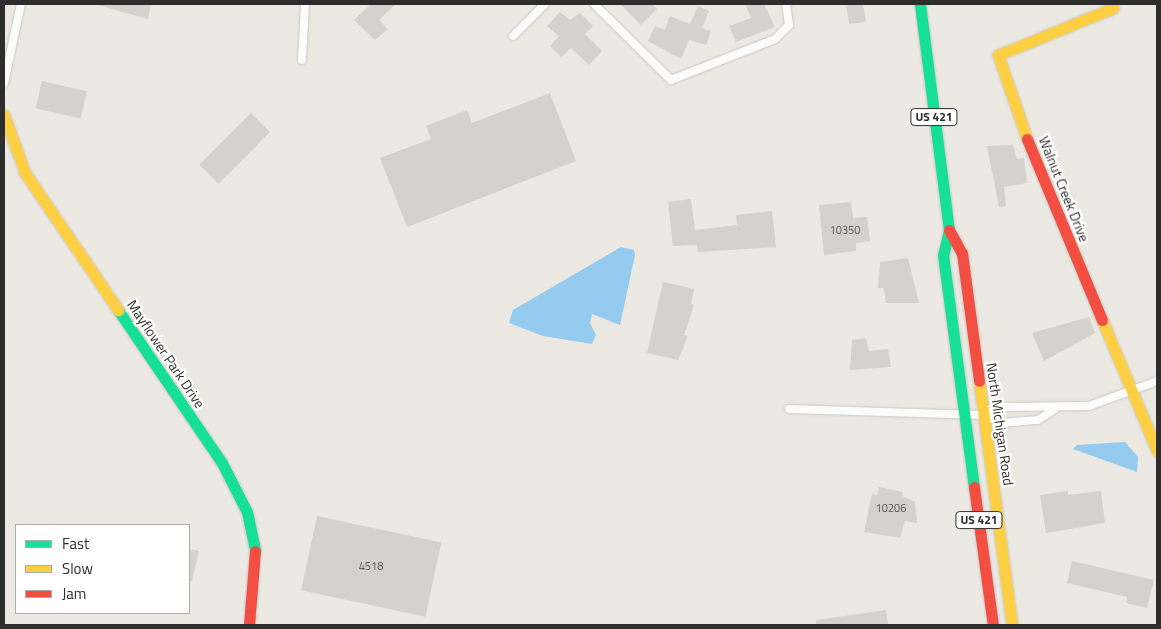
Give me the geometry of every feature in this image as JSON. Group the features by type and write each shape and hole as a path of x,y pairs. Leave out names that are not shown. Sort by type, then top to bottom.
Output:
{"street":[{"path":"4,82 21,4"},
{"path":"302,60 305,4"},
{"path":"513,36 545,4"},
{"path":"594,4 671,80 775,40 789,25 786,4"},
{"name":"North Michigan Road","path":"920,4 949,230 943,255 993,625"},
{"name":"Walnut Creek Drive","path":"1111,4 1113,8 998,55 1015,111 1157,451"},
{"name":"Mayflower Park Drive","path":"4,114 25,173 222,463 248,512 255,553 248,625"},
{"name":"North Michigan Road","path":"949,230 962,253 1012,625"},
{"path":"789,409 984,415 1004,407 1036,404 1055,409 1089,406 1157,381"},
{"path":"984,415 1002,423 1038,420 1055,409"}],"water":[{"path":"621,247 634,250 635,255 620,325 592,314 590,323 596,335 592,344 543,336 509,323 513,310"},
{"path":"1125,442 1138,457 1137,472 1073,449 1077,445"}],"building":[{"path":"94,4 151,4 148,19"},
{"path":"371,4 396,4 379,20 388,29 375,40 354,20"},
{"path":"620,4 652,4 657,9 641,25"},
{"path":"745,4 764,4 775,27 736,42 729,26 751,18"},
{"path":"846,4 863,4 866,22 849,24"},
{"path":"698,6 709,11 702,28 711,31 706,45 689,40 681,59 648,41 655,26 665,30 670,16 690,24"},
{"path":"560,12 570,20 580,13 593,26 585,34 602,51 589,65 571,48 561,57 550,46 559,36 547,26"},
{"path":"42,81 87,91 81,119 36,108"},
{"path":"550,93 576,161 407,227 380,158 431,139 426,126 467,110 472,123"},
{"path":"251,113 270,132 218,184 199,165"},
{"path":"1013,145 1017,159 1024,158 1027,183 1004,187 1006,206 999,207 987,146"},
{"path":"691,199 695,230 737,225 736,215 772,211 776,247 698,252 697,245 673,246 668,202"},
{"path":"851,202 853,218 867,217 870,241 856,243 856,251 824,255 819,205"},
{"path":"908,258 919,303 886,303 884,288 878,288 880,262"},
{"path":"663,282 694,289 691,304 694,305 684,335 688,336 678,360 647,353"},
{"path":"1089,317 1095,333 1044,361 1032,333"},
{"path":"866,338 869,351 888,349 891,367 850,370 852,340"},
{"path":"879,487 903,492 902,496 915,502 917,523 905,521 900,538 864,532 872,494 877,495"},
{"path":"1068,491 1068,495 1101,491 1105,523 1046,533 1040,495"},
{"path":"317,516 441,542 425,617 301,590"},
{"path":"190,549 199,551 192,581 190,581"},
{"path":"1072,561 1154,580 1147,608 1126,603 1127,597 1067,583"},
{"path":"886,610 888,625 816,625 816,620"}],"traffic: fast":[{"path":"920,4 949,230 943,255 974,487"},
{"path":"118,310 222,463 247,512 255,551"}],"traffic: slow":[{"path":"1027,139 998,55 1113,8 1111,4"},
{"path":"4,115 25,173 118,310"},
{"path":"1102,320 1157,451"},
{"path":"979,381 1012,625"}],"traffic: jam":[{"path":"1027,139 1102,320"},
{"path":"949,230 962,253 979,381"},
{"path":"974,487 993,625"},
{"path":"249,625 255,551"}]}
